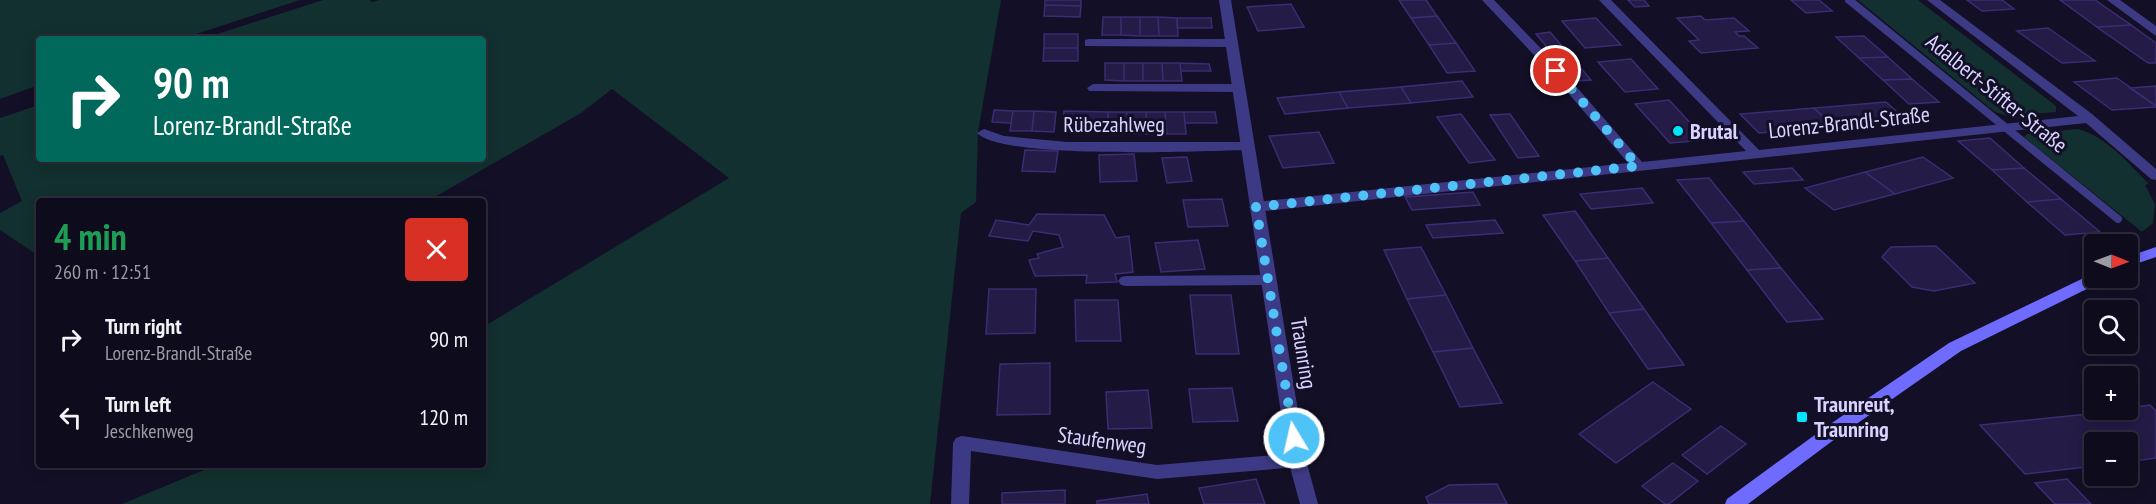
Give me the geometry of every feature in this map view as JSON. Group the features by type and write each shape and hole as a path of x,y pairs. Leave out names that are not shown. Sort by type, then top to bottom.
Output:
{"main road":[{"path":"2138,258 2156,252"},
{"path":"1734,504 1829,434 1955,347 2084,284"}],"street":[{"name":"Traunring","path":"1224,0 1297,460 1309,504"},
{"path":"1488,0 1556,71 1638,166"},
{"path":"1605,0 1756,154"},
{"name":"Adalbert-Stifter-Straße","path":"1933,0 2089,119 2156,176"},
{"path":"2113,0 2156,32"},
{"path":"1089,43 1231,43"},
{"path":"1093,88 1237,88"},
{"name":"Lorenz-Brandl-Straße","path":"1256,207 2003,126 2089,119"},
{"name":"Rübezahlweg","path":"984,133 990,138 1031,145 1246,146"},
{"path":"1126,281 1268,280"},
{"name":"Staufenweg","path":"960,504 962,443 1156,472 1297,460"}],"lane":[{"name":"Adalbert-Stifter-Straße","path":"1849,0 2118,219"}],"green space":[{"path":"0,0 300,0 190,36 36,36 36,86 0,99"},
{"path":"323,0 370,0 372,2 380,0 1001,0 978,132 976,202 961,213 930,504 122,504 209,468 486,468 486,325 729,178 612,89 581,113 433,198 36,198 36,254 0,230 0,213 22,201 3,155 0,156 0,118 36,106 36,162 486,162 486,36 211,36"},
{"path":"1858,0 1918,0 2056,106 2056,112 2008,116 1995,112"},
{"path":"2078,129 2108,144 2149,184 2145,185 2155,204 2153,223 2142,232 2024,137 2027,134"}],"building":[{"path":"1045,0 1081,0 1081,6 1045,5"},
{"path":"1399,0 1426,0 1437,16 1411,18"},
{"path":"1628,0 1644,0 1649,6 1635,7"},
{"path":"1791,0 1819,0 1832,11 1806,13"},
{"path":"1967,0 2002,0 2014,9 1982,11"},
{"path":"2060,0 2095,0 2131,25 2097,27"},
{"path":"1291,4 1304,27 1258,31 1247,7"},
{"path":"1045,5 1081,6 1080,17 1044,16"},
{"path":"1437,16 1456,43 1429,45 1411,18"},
{"path":"1701,16 1705,20 1734,18 1749,31 1735,32 1739,36 1744,36 1758,48 1701,53 1689,41 1699,40 1677,18"},
{"path":"1103,17 1121,17 1121,35 1102,35"},
{"path":"1121,17 1140,17 1140,36 1121,35"},
{"path":"1140,17 1158,17 1159,36 1140,36"},
{"path":"1158,17 1177,18 1178,36 1159,36"},
{"path":"1177,18 1211,18 1212,28 1177,28"},
{"path":"1596,18 1621,45 1585,48 1562,21"},
{"path":"2131,25 2156,43 2156,63 2148,63 2097,27"},
{"path":"2048,28 2095,61 2062,63 2017,31"},
{"path":"1550,32 1591,80 1576,81 1536,34"},
{"path":"1044,34 1078,34 1078,48 1044,48"},
{"path":"1864,36 1888,57 1859,58 1836,37"},
{"path":"1456,43 1475,71 1447,73 1429,45"},
{"path":"1044,48 1078,48 1078,61 1043,61"},
{"path":"1888,57 1912,79 1883,80 1859,58"},
{"path":"1631,59 1658,89 1625,92 1598,62"},
{"path":"1105,63 1124,63 1124,81 1105,80"},
{"path":"1124,63 1143,63 1143,81 1124,81"},
{"path":"1143,63 1162,63 1163,81 1143,81"},
{"path":"1162,63 1180,63 1182,81 1163,81"},
{"path":"1180,63 1209,64 1211,71 1181,71"},
{"path":"2117,78 2156,107 2112,110 2074,82"},
{"path":"1912,79 1939,102 1909,104 1883,80"},
{"path":"1462,81 1473,97 1411,103 1401,87"},
{"path":"2156,86 2156,106 2130,88"},
{"path":"1401,87 1411,103 1348,108 1339,92"},
{"path":"1339,92 1348,108 1285,114 1277,98"},
{"path":"1669,100 1706,140 1670,143 1635,104"},
{"path":"1886,102 1907,121 1834,127 1814,108"},
{"path":"1814,108 1834,127 1759,133 1740,114"},
{"path":"994,110 1013,111 1011,123 992,122"},
{"path":"1013,111 1034,111 1032,131 1010,131"},
{"path":"1034,111 1056,112 1054,132 1032,131"},
{"path":"1064,111 1108,112 1108,127 1063,127"},
{"path":"1108,112 1127,112 1128,134 1109,134"},
{"path":"1127,112 1146,112 1147,134 1128,134"},
{"path":"1146,112 1165,112 1167,134 1147,134"},
{"path":"1165,112 1184,112 1186,134 1167,134"},
{"path":"1184,112 1215,112 1217,123 1185,123"},
{"path":"1461,114 1495,160 1469,163 1437,117"},
{"path":"1510,114 1539,156 1518,158 1490,115"},
{"path":"1319,132 1334,163 1283,168 1269,136"},
{"path":"1990,138 2024,168 1992,170 1958,141"},
{"path":"1025,150 1058,151 1055,172 1022,171"},
{"path":"1134,154 1137,181 1100,182 1099,155"},
{"path":"1187,157 1192,181 1167,183 1162,158"},
{"path":"1923,157 1953,178 1895,194 1865,172"},
{"path":"1792,168 1803,180 1754,184 1743,172"},
{"path":"2024,168 2061,199 2027,202 1992,170"},
{"path":"1865,172 1895,194 1834,210 1805,188"},
{"path":"1709,178 1744,221 1711,223 1677,180"},
{"path":"1642,188 1653,203 1591,209 1580,194"},
{"path":"1473,192 1480,205 1412,210 1405,197"},
{"path":"1222,199 1228,226 1188,227 1183,200"},
{"path":"2061,199 2100,232 2065,235 2027,202"},
{"path":"1575,211 1608,258 1575,261 1543,215"},
{"path":"1037,214 1104,215 1116,238 1129,236 1133,272 1115,274 1117,282 1086,283 1087,275 1035,276 1029,260 1039,258 1037,254 1063,247 1059,235 1033,231 1028,241 989,236 996,220 1029,225"},
{"path":"1495,220 1503,233 1433,238 1426,225"},
{"path":"1744,221 1781,268 1747,270 1711,223"},
{"path":"1198,240 1205,269 1161,272 1155,243"},
{"path":"1936,246 1975,283 1934,291 1912,287 1882,257 1891,247"},
{"path":"1421,247 1446,295 1407,299 1384,250"},
{"path":"1608,258 1644,309 1609,313 1575,261"},
{"path":"1781,268 1823,319 1787,322 1747,270"},
{"path":"989,289 1036,289 1035,333 986,334"},
{"path":"1190,295 1231,295 1239,354 1196,354"},
{"path":"1446,295 1473,348 1433,352 1407,299"},
{"path":"1075,300 1118,300 1121,341 1076,341"},
{"path":"1644,309 1684,365 1648,369 1609,313"},
{"path":"1473,348 1502,403 1460,407 1433,352"},
{"path":"1050,363 1050,414 997,415 1000,364"},
{"path":"1653,382 1691,409 1616,463 1579,434"},
{"path":"1232,388 1238,421 1193,422 1189,389"},
{"path":"1148,390 1152,428 1108,429 1106,392"},
{"path":"2150,405 2156,411 2156,458 2138,460 2138,432 2084,432 2084,467 2025,474 1980,425 2084,414 2084,420 2138,420 2138,407"},
{"path":"1721,426 1746,444 1707,474 1682,455"},
{"path":"1673,463 1698,481 1669,504 1665,504 1642,486"},
{"path":"1256,479 1265,504 1204,504 1199,488"},
{"path":"2067,479 2091,504 2055,504 2035,483"},
{"path":"1497,484 1507,504 1429,504 1426,497 1449,485"},
{"path":"1065,490 1065,504 1002,504 1002,493"},
{"path":"1147,494 1149,504 1097,504 1097,501"}],"place":[{"name":"Brutal","path":"1678,131"},
{"name":"Traunreut, Traunring","path":"1802,417"}],"route":[{"path":"1294,438 1256,207 1638,166 1599,118 1556,71"}]}
